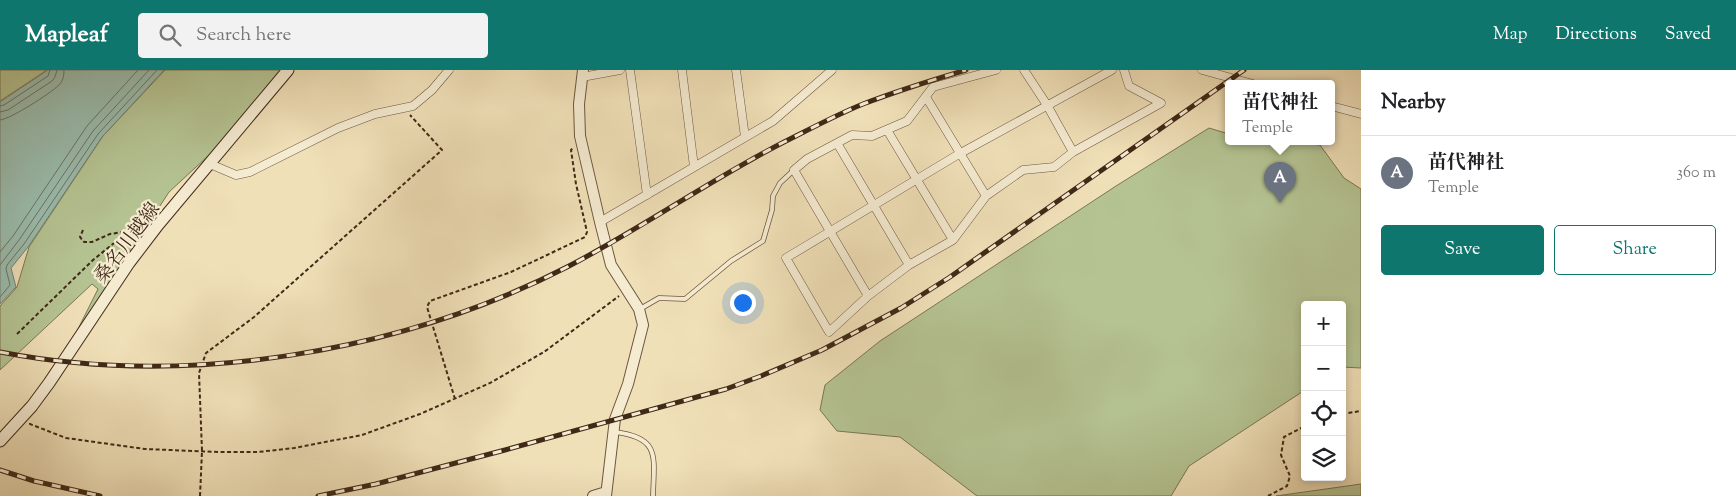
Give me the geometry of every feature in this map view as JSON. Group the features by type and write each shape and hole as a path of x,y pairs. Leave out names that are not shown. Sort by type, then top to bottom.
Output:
{"main road":[{"name":"桑名川越線","path":"0,441 32,406 49,383 129,263 158,225 288,70"}],"street":[{"path":"210,164 236,175 250,172 338,128 375,114 413,106 449,70"},
{"path":"594,496 606,494 615,420 628,384 643,325 639,309 611,265 581,141 579,104 582,73 620,70"},
{"path":"630,70 647,195"},
{"path":"682,70 694,167"},
{"path":"736,70 745,137"},
{"path":"600,222 773,121 832,70"},
{"path":"868,296 794,170 807,158 852,135 872,136 907,121 934,87 996,70"},
{"path":"1024,70 1047,105 1073,152"},
{"path":"1112,70 960,154 786,258 829,332 868,296 909,266 953,240 986,196 1023,170 1054,167 1073,152 1160,103 1129,86 1124,70"},
{"path":"1202,70 1238,80"},
{"path":"926,97 986,196"},
{"path":"1335,107 1361,114"},
{"path":"887,130 953,240"},
{"path":"837,143 909,266"}],"lane":[{"path":"639,309 659,298 685,299 731,261 763,240 772,210 773,196 780,183 794,170"},
{"path":"614,432 637,437 650,445 653,457 653,496"}],"path":[{"path":"200,496 202,451 200,373 206,353 254,317 442,150 403,108"},
{"path":"455,399 427,307 430,301 511,272 585,237 587,232 576,184 571,150 581,141"},
{"path":"83,230 80,237 84,242 92,242 110,234 158,225"},
{"path":"17,334 93,260 129,231"},
{"path":"32,406 30,424 66,438 145,449 258,452 294,448 362,435 455,399 490,383 544,352 628,291"},
{"path":"1346,413 1361,411"},
{"path":"1268,496 1287,486 1290,476 1281,455 1284,437 1301,428"}],"green space":[{"path":"0,70 47,70 0,101"},
{"path":"165,70 280,70 221,144 169,192 71,343 98,289 92,284 0,370 0,306 17,287 29,247 103,136"},
{"path":"1209,128 1225,133 1225,145 1320,145 1344,178 1361,189 1361,368 1346,367 1346,301 1301,301 1301,393 1189,466 1171,496 977,496 900,437 837,431 820,410 825,385 880,341 1116,186"},
{"path":"1361,484 1361,496 1276,496"}],"water":[{"path":"48,70 164,70 102,137 28,247 11,268 16,287 0,304 0,102"}],"railway":[{"path":"0,352 71,362 144,366 217,364 291,355 364,341 435,321 504,296 569,266 757,157 833,117 863,104 966,70"},
{"path":"1230,80 1244,70"},
{"path":"318,496 376,484 726,389 822,350 901,308 950,277 1225,83"},
{"path":"0,470 34,481 100,496"}],"place":[{"name":"苗代神社","path":"1280,203"}]}
